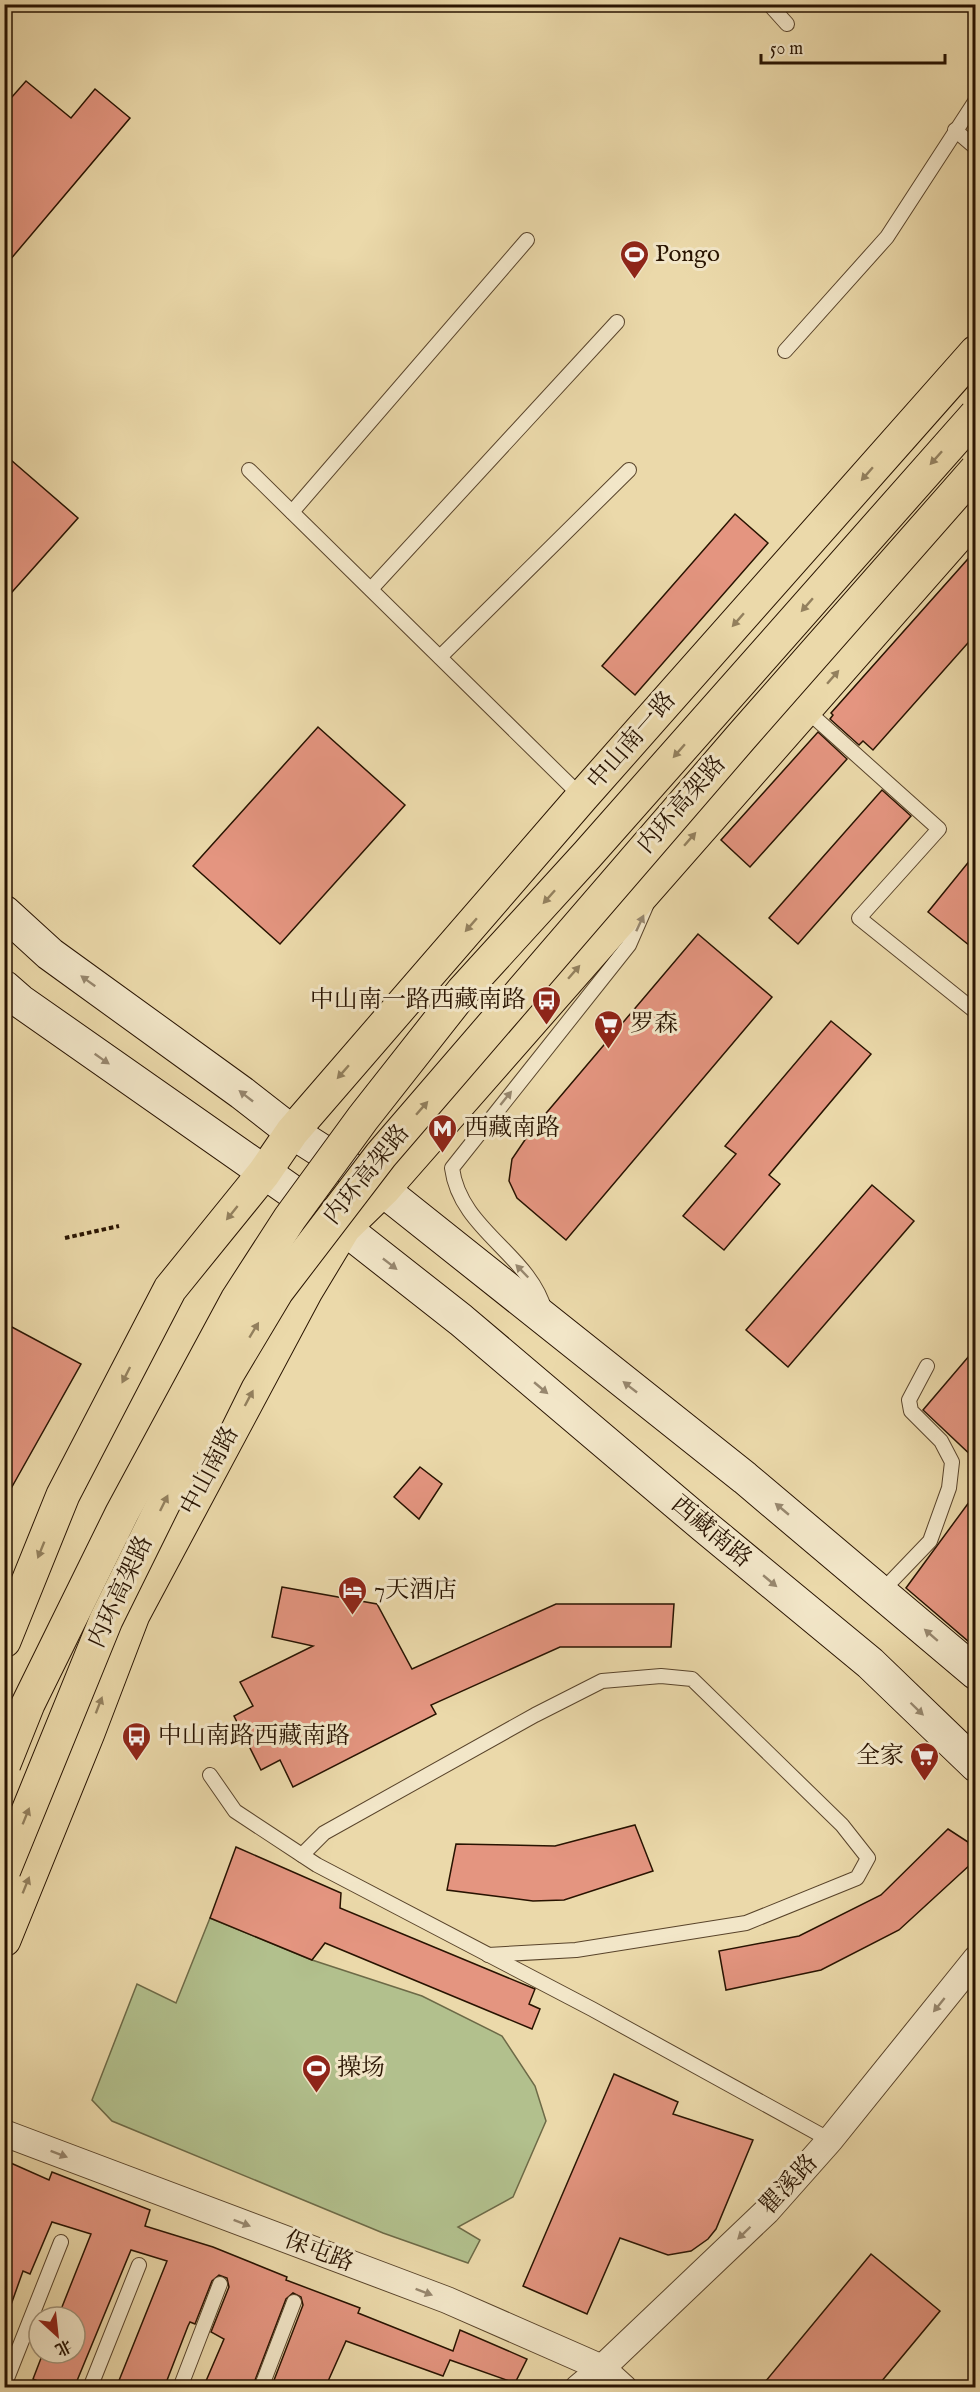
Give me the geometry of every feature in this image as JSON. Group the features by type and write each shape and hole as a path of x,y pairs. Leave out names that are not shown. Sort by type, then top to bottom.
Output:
{"main road":[{"name":"中山南一路","path":"292,1132 582,797 975,352"},
{"name":"内环高架路","path":"4,1764 28,1704 122,1513 237,1300 290,1218 363,1118 464,991 975,415"},
{"name":"内环高架路","path":"4,1870 106,1620 228,1373 277,1291 381,1155 734,744 975,470"},
{"path":"383,1190 975,515"},
{"path":"4,912 50,954 292,1132 383,1190 745,1478 975,1673"},
{"name":"西藏南路","path":"4,987 20,1001 344,1228 461,1320 870,1663 975,1766"},
{"path":"4,1641 63,1495 170,1289 264,1173 292,1132"},
{"name":"中山南路","path":"4,1940 133,1615 306,1291 344,1228 383,1190"}],"street":[{"name":"瞿溪路","path":"578,2388 767,2211 830,2140 975,1959"},
{"name":"保屯路","path":"4,2133 447,2300 602,2367 624,2388"}],"lane":[{"path":"769,4 787,24"},
{"path":"785,351 887,237 975,100"},
{"path":"955,130 975,148"},
{"path":"292,512 527,240"},
{"path":"370,589 618,322"},
{"path":"249,470 582,797"},
{"path":"440,657 629,470"},
{"path":"805,709 939,829 859,918 975,1012"},
{"path":"548,1322 542,1297 532,1280 472,1217 453,1181 452,1168 629,945 644,914 652,883"},
{"path":"881,1592 930,1541 949,1488 952,1462 941,1441 911,1411 909,1400 927,1366"},
{"path":"302,1855 324,1833 535,1715 602,1681 661,1676 692,1679 842,1825 868,1858 857,1878 746,1923 576,1950 488,1955"},
{"path":"210,1775 235,1811 317,1865 830,2140"},
{"path":"4,2386 61,2242"},
{"path":"90,2388 139,2265"},
{"path":"180,2388 220,2284"},
{"path":"261,2388 294,2302"}],"path":[{"path":"65,1238 119,1226"}],"green space":[{"name":"操场","path":"210,1918 312,1960 422,1996 502,2036 535,2086 546,2121 513,2197 458,2227 480,2240 468,2263 383,2233 112,2121 92,2100 137,1984 176,2003"}],"building":[{"path":"26,81 71,118 95,89 130,118 4,267 4,106"},
{"path":"4,454 78,518 4,601"},
{"path":"735,514 768,543 635,695 602,666"},
{"path":"975,551 975,635 873,750 863,741 859,745 830,719 833,715 831,713"},
{"path":"318,727 405,805 280,944 193,866"},
{"path":"818,732 847,759 750,867 721,840"},
{"path":"882,790 911,816 798,944 769,918"},
{"path":"975,854 975,950 928,912"},
{"path":"698,934 772,997 566,1240 517,1198 509,1181 512,1159 531,1131"},
{"path":"831,1021 871,1054 769,1175 780,1184 724,1250 683,1216 736,1154 725,1146"},
{"path":"872,1185 914,1221 788,1367 746,1330"},
{"path":"10,1326 81,1364 4,1501 4,1336"},
{"path":"975,1349 975,1459 923,1410"},
{"path":"420,1467 442,1484 419,1519 394,1497"},
{"path":"975,1494 975,1647 906,1588"},
{"path":"282,1587 377,1604 412,1669 556,1604 674,1604 671,1647 560,1647 431,1705 436,1714 293,1787 280,1760 261,1770 234,1716 253,1706 240,1682 313,1646 272,1637"},
{"path":"635,1825 653,1871 564,1900 533,1901 447,1890 456,1844 555,1846"},
{"path":"948,1829 968,1842 972,1863 899,1930 821,1970 726,1990 719,1951 799,1936 881,1895"},
{"path":"236,1847 341,1893 340,1908 535,1989 529,2004 540,2009 532,2029 325,1943 312,1960 210,1918"},
{"path":"614,2074 678,2102 673,2114 753,2140 716,2229 708,2239 691,2251 668,2255 620,2238 587,2314 523,2286"},
{"path":"4,2160 49,2180 52,2172 150,2210 145,2226 213,2247 287,2277 286,2280 360,2308 358,2313 453,2351 460,2330 527,2359 515,2383 450,2360 443,2376 346,2341 325,2388 271,2388 303,2305 301,2297 293,2293 286,2299 252,2388 203,2388 224,2339 211,2332 229,2287 227,2278 219,2275 212,2281 195,2324 190,2322 188,2326 164,2388 116,2388 167,2261 131,2250 87,2357 87,2305 63,2305 91,2234 52,2222 30,2274 23,2271 7,2316 4,2316"},
{"path":"871,2254 940,2311 876,2388 760,2388"},
{"path":"38,2365 84,2365 74,2388 53,2388 33,2379"}],"place":[{"name":"Pongo","path":"634,280"},
{"name":"中山南一路西藏南路","path":"547,1026"},
{"name":"罗森","path":"609,1050"},
{"name":"西藏南路","path":"443,1154"},
{"name":"7天酒店","path":"353,1616"},
{"name":"中山南路西藏南路","path":"137,1762"},
{"name":"全家","path":"925,1782"},
{"name":"操场","path":"316,2094"}]}
